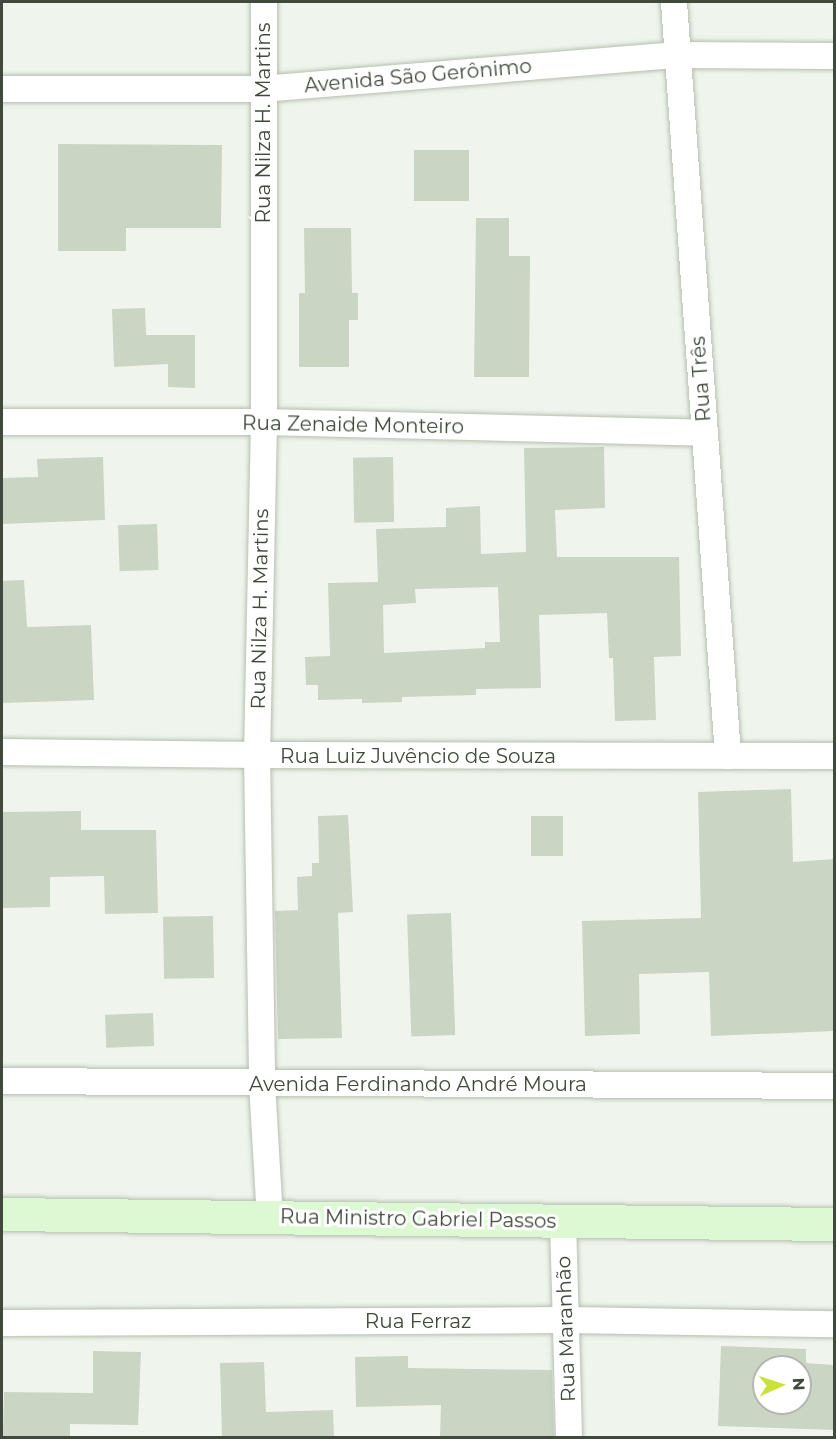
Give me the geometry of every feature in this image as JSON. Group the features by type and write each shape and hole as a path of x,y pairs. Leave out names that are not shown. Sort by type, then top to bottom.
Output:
{"main road":[{"name":"Rua Ministro Gabriel Passos","path":"2,1214 834,1224"}],"street":[{"name":"Rua Nilza H. Martins","path":"264,2 262,89 264,422 256,755 262,1084 270,1217"},
{"name":"Rua Três","path":"674,2 728,756"},
{"name":"Avenida São Gerônimo","path":"2,89 262,89 678,55 834,56"},
{"name":"Rua Zenaide Monteiro","path":"2,422 264,422 705,433"},
{"name":"Rua Luiz Juvêncio de Souza","path":"2,752 834,756"},
{"name":"Avenida Ferdinando André Moura","path":"2,1081 834,1086"},
{"name":"Rua Maranhão","path":"562,1221 569,1437"},
{"name":"Rua Ferraz","path":"2,1323 567,1320 834,1324"}],"building":[{"path":"58,144 222,145 221,228 126,228 126,251 58,251"},
{"path":"414,150 469,150 469,201 414,201"},
{"path":"476,218 509,218 509,256 530,256 529,377 474,377"},
{"path":"304,228 351,228 352,293 358,293 358,320 349,320 349,367 299,367 299,293 305,293"},
{"path":"145,308 146,335 195,335 195,388 168,387 168,364 114,367 112,309"},
{"path":"604,447 605,508 555,510 557,557 679,557 681,656 654,657 656,720 615,721 613,658 609,658 607,613 539,615 541,688 476,689 476,695 402,697 402,702 362,703 362,699 318,700 318,685 306,685 305,657 330,656 328,583 378,582 376,529 446,527 446,508 480,506 481,554 526,552 524,448","holes":["498,587 500,642 485,642 485,648 384,653 383,605 416,603 415,589"]},
{"path":"103,457 105,520 2,524 2,478 38,477 37,459"},
{"path":"393,457 394,522 354,523 353,458"},
{"path":"157,524 159,570 120,571 118,525"},
{"path":"24,580 27,627 91,625 94,700 2,703 2,581"},
{"path":"791,789 793,862 834,859 834,1031 711,1036 709,972 639,974 640,1034 585,1036 582,921 701,918 698,792"},
{"path":"81,811 81,830 156,830 158,913 105,914 104,876 50,877 50,907 2,908 2,812"},
{"path":"348,815 353,912 338,913 342,1038 278,1039 275,911 298,910 297,877 312,876 312,863 319,863 318,816"},
{"path":"531,816 563,816 563,856 531,856"},
{"path":"451,913 455,1035 411,1036 407,915"},
{"path":"213,916 214,978 164,979 163,917"},
{"path":"153,1013 154,1046 106,1048 105,1015"},
{"path":"721,1346 806,1349 806,1355 752,1355 752,1415 812,1415 812,1363 834,1365 834,1430 718,1426"},
{"path":"93,1351 141,1352 138,1425 70,1424 70,1437 3,1437 4,1392 93,1393"},
{"path":"408,1356 408,1368 552,1370 554,1437 440,1437 441,1405 356,1407 355,1357"},
{"path":"264,1362 266,1412 333,1410 334,1437 222,1437 220,1363"}]}
